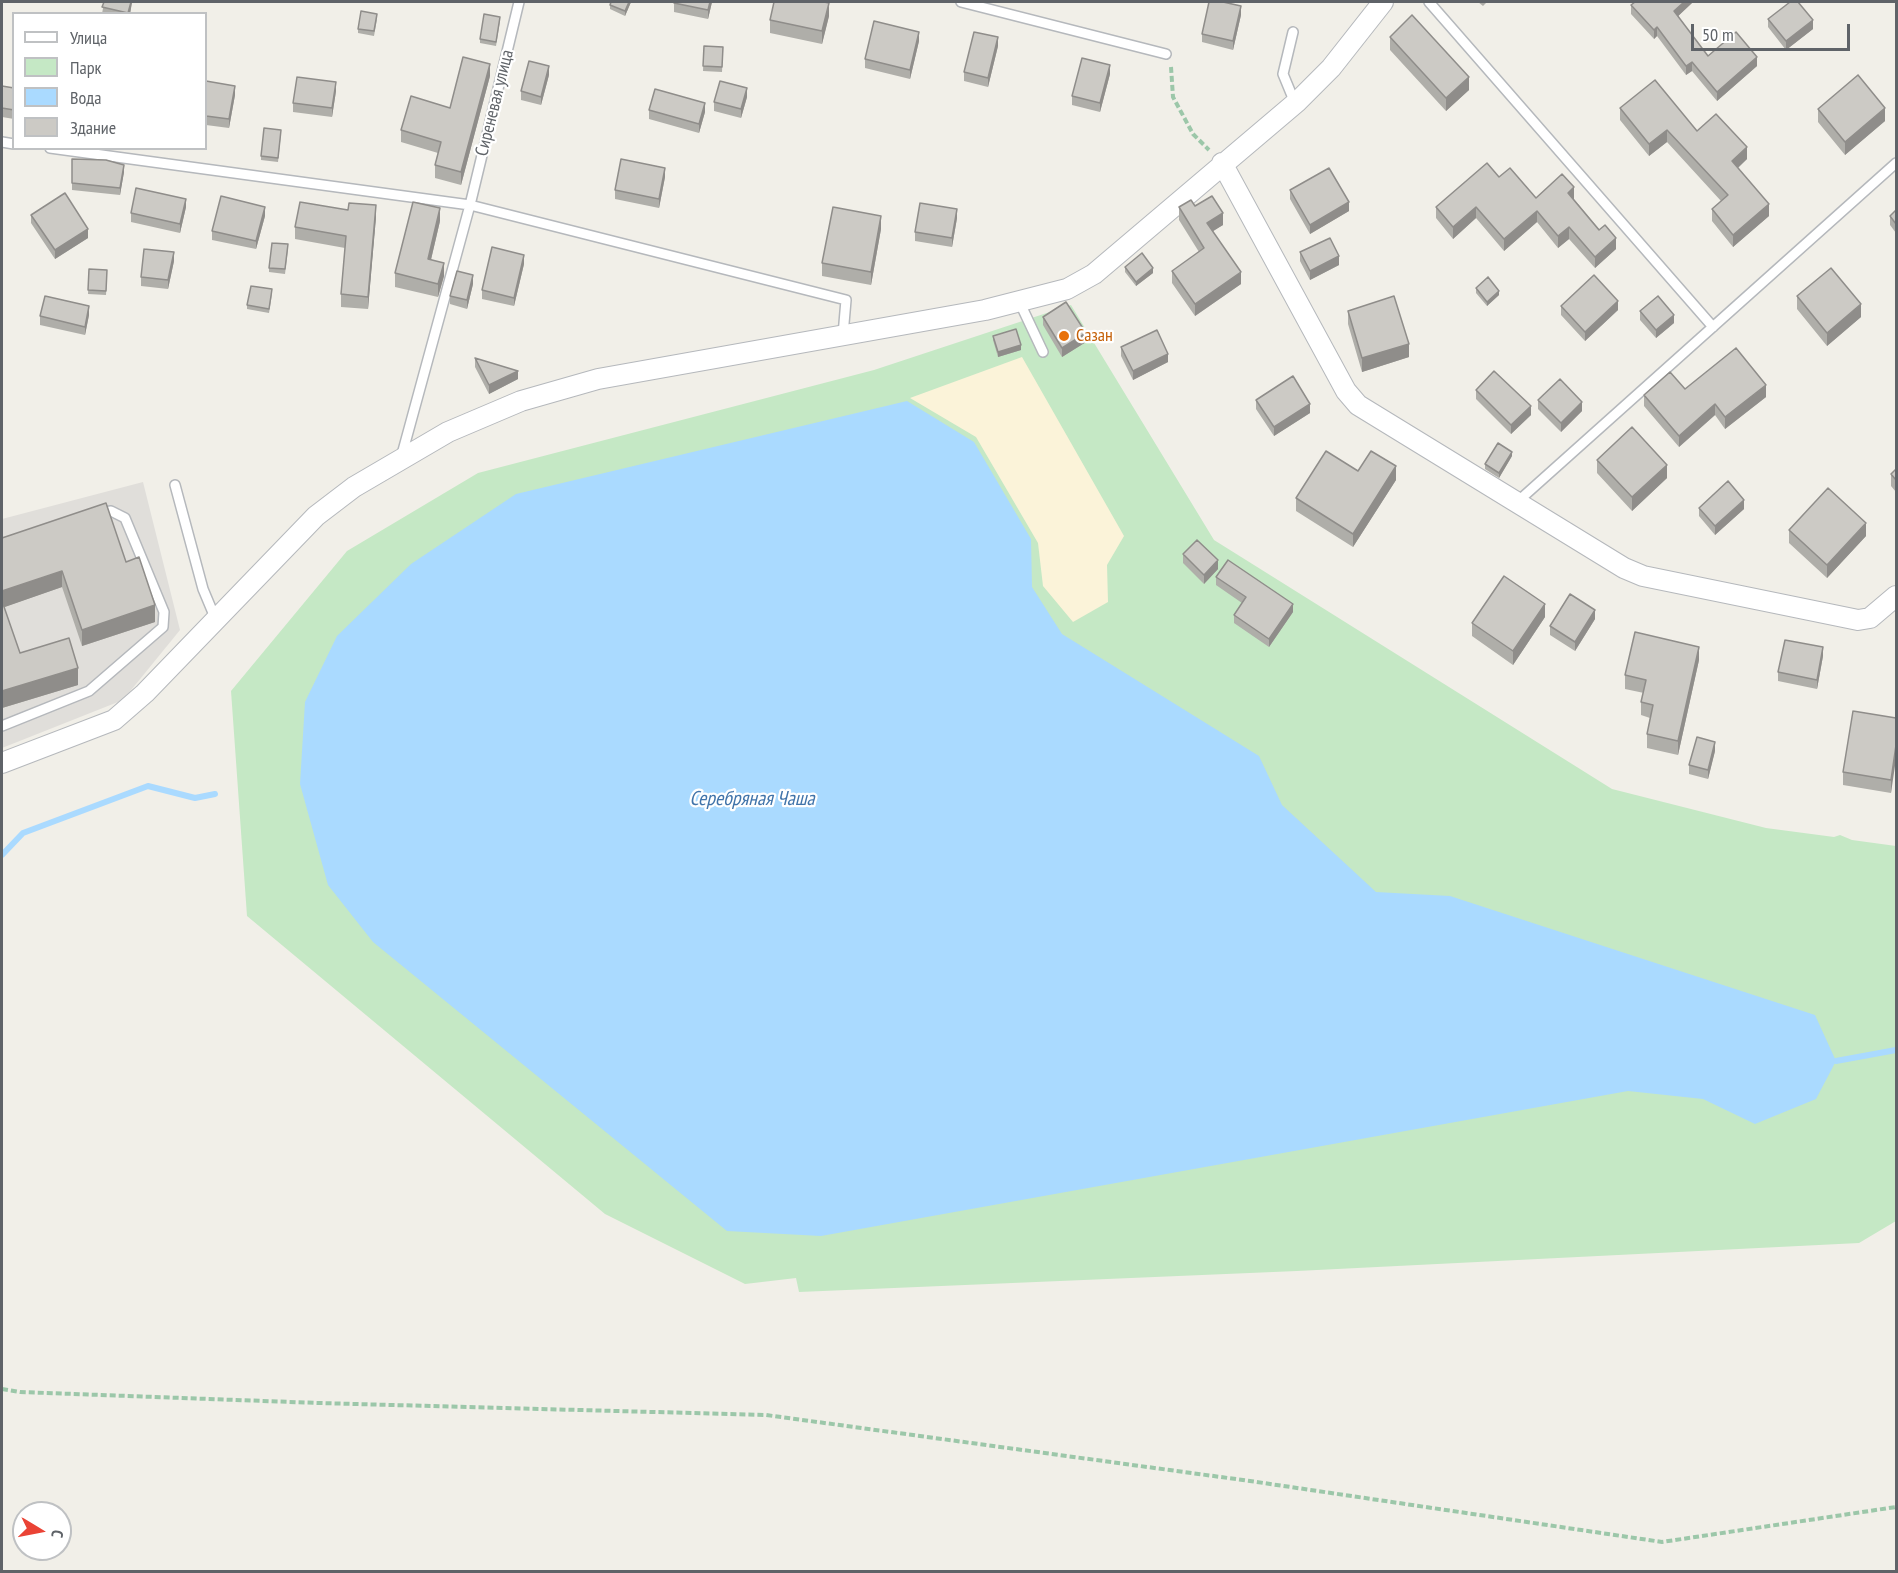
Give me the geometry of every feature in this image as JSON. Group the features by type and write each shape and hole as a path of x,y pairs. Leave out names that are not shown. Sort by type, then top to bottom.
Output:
{"street":[{"path":"2,763 114,720 216,620 315,516 354,487 448,432 521,401 643,369 985,310 1068,289 1094,274 1295,103 1331,68 1383,2"},
{"path":"1222,163 1346,391 1358,405 1624,568 1659,581 1858,620 1870,618 1896,596"}],"lane":[{"name":"Сиреневая улица","path":"401,458 470,205 519,2"},
{"path":"961,2 1166,54"},
{"path":"1428,2 1713,327"},
{"path":"1293,32 1283,74 1295,103"},
{"path":"65,150 470,205 846,300 843,335"},
{"path":"1516,503 1896,163"},
{"path":"1018,301 1043,352"},
{"path":"175,485 203,589 216,620"},
{"path":"2,726 89,691 163,627 164,612 125,518 111,511 90,515"}],"path":[{"path":"1166,54 1172,72 1173,97 1192,135 1222,163"},
{"path":"2,1389 20,1392 294,1402 766,1415 1250,1481 1662,1542 1896,1507"}],"shaded area":[{"path":"143,482 180,630 123,700 2,748 2,519"}],"green space":[{"name":"Серебряная Чаша","path":"1071,305 1214,540 1612,789 1766,828 1834,837 1840,835 1852,840 1896,846 1896,1221 1859,1243 1297,1271 799,1292 796,1278 745,1284 605,1214 247,916 231,691 347,551 478,473 874,370"}],"sand":[{"path":"1022,357 1124,536 1107,565 1108,602 1073,622 1043,586 1038,543 976,437 910,398"}],"water":[{"name":"Серебряная Чаша","path":"907,401 974,442 1031,539 1032,587 1062,634 1259,756 1282,805 1376,892 1450,896 1815,1015 1836,1061 1816,1099 1755,1124 1703,1099 1628,1091 821,1236 727,1231 373,942 328,885 300,784 305,702 337,636 411,564 516,494"}],"building":[{"path":"104,2 131,2 128,12 102,7"},
{"path":"611,2 629,2 625,11 610,5"},
{"path":"674,2 710,2 708,10"},
{"path":"774,2 829,3 822,31 770,20"},
{"path":"1209,2 1241,6 1233,41 1202,34"},
{"path":"1635,2 1684,2 1674,11 1708,56 1736,32 1757,57 1717,92 1692,62 1686,66 1657,27 1654,30 1631,5"},
{"path":"1790,2 1798,2 1813,20 1786,41 1768,19"},
{"path":"361,11 377,14 374,31 358,29"},
{"path":"484,14 500,17 496,42 480,39"},
{"path":"1412,15 1469,77 1446,98 1390,37"},
{"path":"874,21 919,32 910,70 865,59"},
{"path":"974,32 998,37 988,78 964,72"},
{"path":"704,46 723,47 722,67 703,66"},
{"path":"463,57 490,64 461,172 435,165 441,142 401,130 411,96 450,108"},
{"path":"1082,58 1110,65 1100,103 1072,96"},
{"path":"529,61 549,66 541,97 521,91"},
{"path":"1858,75 1885,108 1845,142 1818,109"},
{"path":"297,77 336,82 332,108 293,103"},
{"path":"1655,80 1697,131 1716,114 1747,147 1732,161 1769,204 1733,235 1712,209 1728,195 1667,130 1649,144 1620,108"},
{"path":"207,81 235,86 229,119 207,116"},
{"path":"720,81 747,88 741,109 714,102"},
{"path":"2,86 12,88 12,110 2,108"},
{"path":"655,89 705,103 699,124 649,110"},
{"path":"264,128 281,130 278,158 261,156"},
{"path":"72,159 106,160 124,165 120,188 72,183"},
{"path":"621,159 665,168 659,199 615,190"},
{"path":"1487,163 1499,177 1510,168 1536,198 1562,174 1574,187 1568,193 1599,230 1605,225 1616,238 1595,257 1569,227 1558,236 1537,211 1504,239 1476,207 1453,227 1436,207"},
{"path":"1329,168 1349,202 1310,225 1290,190"},
{"path":"136,188 186,199 180,224 131,213"},
{"path":"65,193 88,229 55,250 31,215"},
{"path":"221,196 265,207 256,241 212,231"},
{"path":"1212,196 1223,213 1207,223 1241,272 1195,304 1172,271 1204,248 1179,207 1191,200 1195,206"},
{"path":"300,202 348,210 349,203 376,205 368,297 341,294 346,236 295,227"},
{"path":"413,202 440,208 428,259 444,263 438,284 395,273"},
{"path":"920,203 957,209 952,238 915,232"},
{"path":"833,207 881,216 871,272 822,263"},
{"path":"1896,210 1896,224 1890,216"},
{"path":"1330,238 1339,256 1310,271 1300,252"},
{"path":"272,243 288,244 285,269 269,268"},
{"path":"492,247 524,255 514,298 482,290"},
{"path":"144,249 174,252 168,280 141,277"},
{"path":"1142,253 1153,268 1136,282 1125,267"},
{"path":"1831,268 1861,304 1827,333 1797,296"},
{"path":"89,269 107,270 106,291 88,290"},
{"path":"457,271 473,275 467,300 450,296"},
{"path":"1594,275 1618,301 1585,332 1561,306"},
{"path":"1488,277 1499,291 1487,302 1476,288"},
{"path":"251,286 272,289 269,309 247,305"},
{"path":"45,296 89,306 85,327 40,316"},
{"path":"1394,296 1409,344 1362,358 1348,311"},
{"path":"1658,296 1674,315 1656,330 1640,311"},
{"path":"1066,302 1086,333 1062,348 1043,317"},
{"path":"1016,329 1021,345 998,352 993,336"},
{"path":"1157,330 1168,354 1133,371 1121,347"},
{"path":"1736,348 1766,385 1725,417 1715,404 1679,436 1644,395 1670,372 1685,389"},
{"path":"475,358 518,371 489,385"},
{"path":"1494,371 1531,406 1511,425 1476,390"},
{"path":"1293,376 1310,404 1274,427 1256,400"},
{"path":"1560,379 1582,402 1561,423 1538,400"},
{"path":"1632,427 1667,465 1632,497 1597,460"},
{"path":"1498,443 1512,452 1499,473 1485,464"},
{"path":"1326,451 1358,471 1371,451 1396,466 1353,534 1296,498"},
{"path":"1896,469 1896,480 1891,474"},
{"path":"1728,481 1744,500 1715,526 1699,508"},
{"path":"1828,488 1866,523 1827,565 1789,530"},
{"path":"106,503 126,562 139,557 155,605 82,630 62,571 2,591 2,538"},
{"path":"1197,540 1218,560 1204,575 1183,554"},
{"path":"1228,560 1293,604 1269,639 1234,615 1246,597 1216,577"},
{"path":"1504,576 1545,604 1513,651 1472,623"},
{"path":"1570,594 1595,610 1575,642 1550,626"},
{"path":"2,601 20,653 69,638 78,668 2,691"},
{"path":"1635,632 1699,647 1678,741 1647,734 1653,705 1641,702 1646,680 1625,675"},
{"path":"1785,640 1823,647 1817,680 1778,672"},
{"path":"1853,711 1896,718 1896,745 1891,780 1843,772"},
{"path":"1697,737 1715,742 1708,770 1689,765"}],"waterway":[{"path":"2,855 23,833 148,786 195,798 215,794"},
{"path":"1836,1061 1896,1050"}],"place":[{"name":"Сазан","path":"1064,336"}]}
